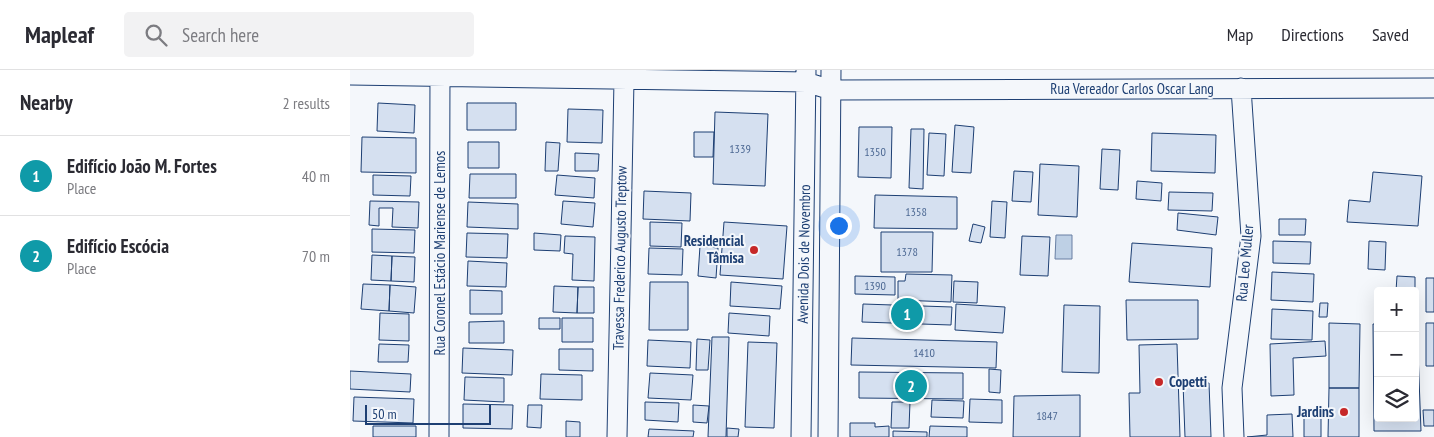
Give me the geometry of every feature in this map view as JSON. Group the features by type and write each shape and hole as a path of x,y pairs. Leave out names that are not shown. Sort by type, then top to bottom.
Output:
{"street":[{"name":"Avenida Dois de Novembro","path":"828,437 831,70"},
{"name":"Rua Vereador Carlos Oscar Lang","path":"350,75 440,73 624,80 806,76 830,90 1434,88"},
{"name":"Rua Coronel Estácio Mariense de Lemos","path":"439,437 440,73"},
{"name":"Avenida Dois de Novembro","path":"801,437 806,76"},
{"name":"Travessa Frederico Augusto Treptow","path":"617,437 624,80"},
{"name":"Rua Leo Muller","path":"1234,437 1232,388 1251,236 1240,88"}],"water":[{"path":"1056,235 1072,235 1072,259 1055,259"}],"building":[{"path":"378,103 415,105 414,133 377,131"},
{"path":"467,103 516,103 516,130 467,130"},
{"path":"568,109 603,110 602,143 567,142"},
{"path":"715,112 768,114 765,186 713,184"},
{"path":"955,125 974,127 971,173 952,172"},
{"path":"859,127 892,127 891,178 858,177"},
{"path":"911,129 924,129 923,189 909,188"},
{"path":"694,132 714,132 713,157 694,157"},
{"path":"929,133 946,134 944,176 927,175"},
{"path":"1152,133 1216,135 1215,173 1151,171"},
{"path":"362,137 416,138 416,173 361,172"},
{"path":"468,142 499,142 499,168 468,168"},
{"path":"546,142 560,143 558,171 545,171"},
{"path":"1102,149 1120,150 1118,190 1100,189"},
{"path":"575,153 599,154 598,171 575,171"},
{"path":"1040,164 1079,166 1077,217 1038,215"},
{"path":"1014,171 1033,172 1031,202 1012,201"},
{"path":"1373,172 1422,176 1418,226 1347,222 1349,200 1370,202"},
{"path":"470,174 516,174 516,198 469,198"},
{"path":"373,175 411,176 410,196 373,195"},
{"path":"557,175 595,178 594,198 555,195"},
{"path":"1137,181 1162,183 1161,201 1136,199"},
{"path":"644,191 691,193 690,221 643,219"},
{"path":"1169,192 1213,193 1212,211 1168,210"},
{"path":"875,195 957,197 957,229 874,228"},
{"path":"370,201 419,202 418,228 392,227 393,208 379,208 379,226 369,225"},
{"path":"563,201 595,203 593,227 561,224"},
{"path":"992,201 1007,202 1005,238 990,237"},
{"path":"468,202 518,204 518,229 467,227"},
{"path":"1178,213 1218,217 1216,235 1177,230"},
{"path":"1279,219 1306,219 1305,235 1279,235"},
{"path":"650,222 682,223 681,247 650,246"},
{"name":"Residencial Tâmisa","path":"724,222 787,226 783,279 720,275"},
{"path":"973,224 985,227 981,243 969,241"},
{"path":"372,229 415,230 414,253 372,252"},
{"path":"881,232 933,232 932,272 881,272"},
{"path":"467,233 508,234 507,258 466,257"},
{"path":"534,233 561,235 560,251 534,250"},
{"path":"565,236 595,237 594,281 572,280 573,254 564,253"},
{"path":"1022,236 1050,237 1048,276 1020,275"},
{"path":"1273,241 1311,242 1310,264 1273,263"},
{"path":"1369,241 1386,242 1385,270 1368,269"},
{"path":"1132,243 1212,248 1210,287 1129,282"},
{"path":"700,246 718,248 716,278 698,276"},
{"path":"649,248 683,249 682,275 648,274"},
{"path":"372,255 392,256 391,281 371,280"},
{"path":"392,256 415,257 414,282 391,281"},
{"path":"468,261 507,263 506,287 467,286"},
{"path":"1272,272 1314,274 1313,302 1271,300"},
{"path":"906,274 952,275 951,302 898,300 898,281 905,281"},
{"path":"855,276 895,277 895,295 855,294"},
{"path":"1397,276 1415,277 1415,287 1396,287"},
{"path":"1426,278 1434,278 1434,312 1426,312"},
{"path":"954,281 978,282 977,303 953,302"},
{"path":"650,282 688,282 688,330 649,330"},
{"path":"731,282 782,286 780,309 730,306"},
{"path":"363,284 390,285 389,311 361,309"},
{"path":"390,285 416,287 414,313 389,311"},
{"path":"554,286 578,287 577,313 553,312"},
{"path":"578,287 594,287 594,313 577,313"},
{"path":"470,290 502,291 502,314 470,314"},
{"path":"1126,300 1198,300 1198,339 1127,340"},
{"path":"1320,303 1328,303 1327,317 1319,317"},
{"path":"863,304 952,307 951,325 862,322"},
{"path":"956,304 1005,307 1003,333 955,330"},
{"path":"1064,305 1100,306 1099,373 1062,372"},
{"path":"1272,309 1313,311 1312,340 1271,339"},
{"path":"380,313 409,314 409,341 379,340"},
{"path":"729,313 770,316 769,336 728,333"},
{"path":"539,318 560,318 560,329 539,329"},
{"path":"562,318 593,318 593,342 562,342"},
{"path":"504,321 504,343 469,343 469,322"},
{"path":"1329,323 1360,324 1359,388 1329,388"},
{"path":"1426,323 1434,323 1434,366 1426,366"},
{"path":"1373,324 1374,422 1419,422 1419,378 1421,431 1374,431"},
{"path":"712,337 729,337 726,437 708,437"},
{"path":"852,338 997,342 996,368 851,365"},
{"path":"697,339 710,340 708,370 696,370"},
{"path":"648,340 691,342 690,368 647,366"},
{"path":"1325,341 1326,356 1293,358 1294,395 1271,396 1270,344"},
{"path":"748,342 777,343 774,428 745,427"},
{"path":"379,344 409,345 408,362 378,362"},
{"name":"Copetti","path":"1177,344 1180,437 1130,437 1129,393 1140,393 1139,345"},
{"path":"463,348 513,350 512,375 462,373"},
{"path":"559,349 593,349 593,371 559,370"},
{"path":"989,369 1001,370 1000,393 989,392"},
{"path":"350,371 411,374 410,392 350,389"},
{"path":"859,372 963,373 963,399 859,398"},
{"path":"650,373 693,375 691,400 648,398"},
{"path":"541,374 582,375 582,400 540,399"},
{"path":"465,377 504,378 504,402 464,400"},
{"path":"1183,383 1209,383 1211,437 1185,437"},
{"name":"Jardins","path":"1329,388 1359,388 1359,437 1328,437"},
{"path":"1080,395 1080,437 1013,437 1014,396"},
{"path":"354,397 414,399 413,423 353,421"},
{"path":"970,399 1002,400 1002,423 969,422"},
{"path":"932,400 964,401 963,418 931,417"},
{"path":"645,402 679,403 678,422 645,420"},
{"path":"892,402 910,402 909,428 891,428"},
{"path":"463,404 513,405 512,429 463,428"},
{"path":"528,405 542,405 541,428 527,427"},
{"path":"693,405 709,406 707,423 693,422"},
{"path":"1423,410 1434,410 1434,426 1424,426"},
{"path":"1304,412 1321,412 1321,437 1304,437"},
{"path":"1292,414 1293,437 1247,437 1267,435 1267,415"},
{"path":"566,421 580,422 580,437 566,437"},
{"path":"850,423 875,423 875,427 889,426 889,437 850,437"},
{"path":"373,426 416,426 416,437 373,437"},
{"path":"930,426 967,427 967,437 929,437"},
{"path":"727,428 739,429 738,437 727,437"},
{"path":"649,429 694,431 693,437 648,437"},
{"path":"893,431 927,432 927,437 893,437"}],"place":[{"name":"Residencial Tâmisa","path":"754,250"},
{"name":"Edifício João M. Fortes","path":"907,314"},
{"name":"Copetti","path":"1159,382"},
{"name":"Edifício Escócia","path":"911,386"},
{"name":"Jardins","path":"1344,412"}]}
